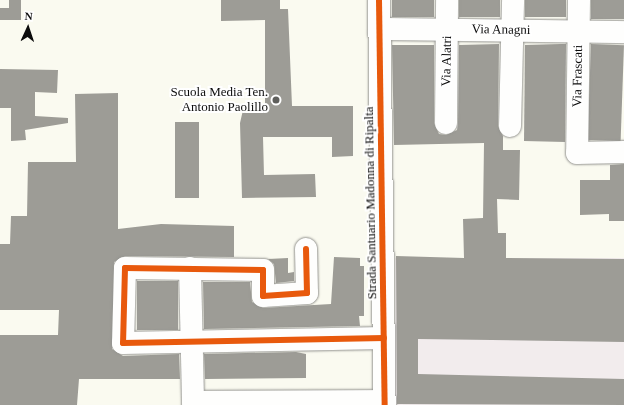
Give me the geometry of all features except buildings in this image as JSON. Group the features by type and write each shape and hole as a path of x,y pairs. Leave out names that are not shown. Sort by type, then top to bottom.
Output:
{"street":[{"name":"Strada Santuario Madonna di Ripalta","path":"379,0 385,403"},
{"name":"Via Alatri","path":"446,123 447,0"},
{"path":"510,126 513,0"},
{"name":"Via Frascati","path":"579,0 577,152 624,152"},
{"name":"Via Anagni","path":"379,29 624,32"},
{"path":"306,249 306,293 263,296 263,270 125,268 123,343 384,338"},
{"path":"190,268 193,342 193,403 385,403"}],"shaded area":[{"path":"395,258 624,258 624,405 395,405"}],"cycle path":[{"path":"379,0 385,405"},
{"path":"306,249 307,293 263,296 263,270 125,268 123,343 384,338"}],"place":[{"name":"Scuola Media Ten. Antonio Paolillo","path":"276,100"}]}
